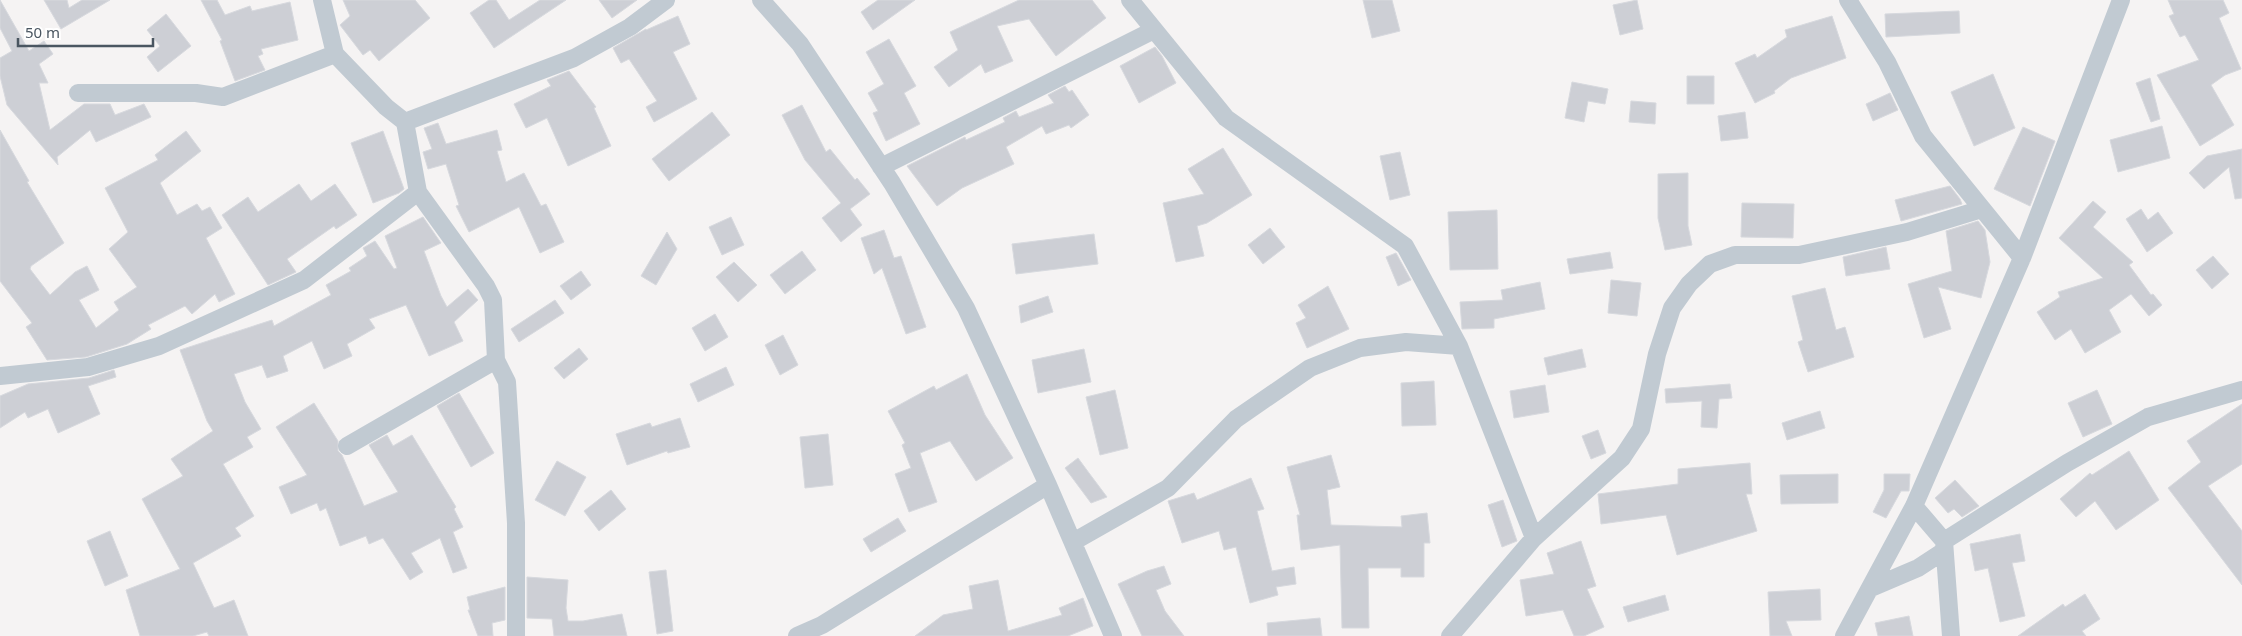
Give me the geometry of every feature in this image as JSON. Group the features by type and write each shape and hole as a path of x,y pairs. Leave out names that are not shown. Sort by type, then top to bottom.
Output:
{"street":[{"path":"322,0 336,54 386,107 405,122 418,192 486,286 493,300 496,360 507,382 516,523 516,636"},
{"path":"405,122 574,58 630,26 666,0"},
{"path":"761,0 800,44 881,167 966,308 1048,485 1113,636"},
{"path":"1130,0 1226,118 1405,246 1459,346 1534,538"},
{"path":"1844,636 1914,506 2022,258 2121,0"},
{"path":"1855,3 1887,62 1922,136 2022,258"},
{"path":"881,167 1154,30"},
{"path":"78,93 196,93 223,97 336,54"},
{"path":"0,376 88,367 159,346 304,280 418,192"},
{"path":"1450,636 1534,538 1622,458 1641,429 1656,354 1672,308 1689,284 1710,264 1735,255 1799,255 1907,232 1982,209"},
{"path":"1072,542 1168,488 1236,419 1310,368 1360,348 1406,342 1459,346"},
{"path":"347,446 496,360"},
{"path":"1871,588 1918,568 1944,546 2067,463 2148,417 2242,390"},
{"path":"797,636 822,625 1048,485"},
{"path":"1914,506 1944,546 1951,636"}],"building":[{"path":"0,0 29,51 44,41 53,54 39,64 48,83 39,83 50,130 84,104 110,104 115,115 144,104 151,117 96,142 90,130 57,157 58,165 7,105 0,76 0,58 12,51 0,28"},
{"path":"44,0 67,0 69,8 82,0 110,0 61,29"},
{"path":"201,0 217,0 225,15 250,6 252,11 290,2 298,40 261,49 263,54 258,56 265,70 235,81 220,41 222,40"},
{"path":"343,0 415,0 430,18 379,61 370,50 363,55 340,25 350,16"},
{"path":"489,0 496,0 509,20 540,0 566,0 494,48 470,13"},
{"path":"599,0 637,0 612,18"},
{"path":"878,0 915,0 873,30 861,12"},
{"path":"1019,0 1092,0 1106,18 1056,56 1029,19 997,26 1013,61 985,73 981,64 949,87 934,67 958,50 950,32"},
{"path":"1363,0 1392,0 1400,31 1372,38"},
{"path":"1637,0 1643,29 1620,35 1613,5"},
{"path":"2168,0 2223,0 2229,13 2219,18 2241,69 2225,75 2211,85 2234,125 2200,146 2157,75 2199,60 2185,35 2180,37 2169,16 2174,14"},
{"path":"1959,11 1960,33 1886,37 1885,14"},
{"path":"166,14 191,46 158,72 147,57 160,46 147,30"},
{"path":"678,16 690,44 673,52 697,99 654,122 646,107 657,101 629,59 621,63 613,48 646,29"},
{"path":"1832,16 1846,58 1791,78 1774,91 1775,93 1755,103 1735,63 1755,54 1757,58 1787,37 1785,30"},
{"path":"889,39 916,86 904,93 920,124 886,141 873,113 878,111 868,93 884,84 866,52"},
{"path":"1155,47 1162,56 1176,83 1139,103 1120,66"},
{"path":"569,71 596,107 594,108 611,146 568,166 547,118 526,128 514,104 551,86 547,80"},
{"path":"1993,74 2015,128 1974,146 1951,92"},
{"path":"1687,76 1714,76 1714,104 1687,104"},
{"path":"2150,78 2160,119 2151,122 2136,83"},
{"path":"1572,82 1608,89 1605,104 1588,101 1584,122 1565,118"},
{"path":"1065,86 1069,92 1072,90 1089,115 1071,128 1069,125 1046,134 1042,126 1006,147 1014,164 962,188 937,206 907,166 965,137 966,140 1005,122 1003,118 1016,111 1019,117 1054,103 1048,95"},
{"path":"1890,93 1898,110 1873,121 1866,104"},
{"path":"1631,101 1656,103 1655,124 1629,122"},
{"path":"802,105 826,152 830,149 855,180 857,178 870,194 850,209 862,225 841,242 822,218 841,203 805,160 782,115"},
{"path":"712,112 730,135 669,181 652,159"},
{"path":"1745,112 1748,138 1721,141 1718,116"},
{"path":"438,123 446,144 497,130 502,150 497,151 506,182 524,173 541,206 546,204 564,242 540,253 519,207 469,232 456,206 459,205 446,164 428,169 423,152 432,149 424,128"},
{"path":"2162,126 2170,158 2118,172 2110,140"},
{"path":"2023,127 2055,141 2030,206 1994,189"},
{"path":"0,130 29,181 27,182 64,243 31,266 30,269 50,295 75,272 87,266 99,290 79,300 96,328 119,310 114,302 137,287 109,249 128,232 105,188 158,160 155,155 186,131 201,151 160,183 177,215 197,204 202,211 210,207 222,228 206,238 235,294 219,302 215,294 192,314 185,306 148,325 151,329 127,344 86,357 47,360 26,327 32,323 0,281"},
{"path":"383,131 404,189 399,193 373,203 351,143"},
{"path":"1223,148 1252,195 1207,223 1197,226 1204,256 1176,262 1163,203 1204,194 1188,169"},
{"path":"2242,149 2242,198 2235,199 2229,167 2204,189 2189,173 2207,156"},
{"path":"1400,152 1410,195 1390,200 1380,156"},
{"path":"1688,173 1688,226 1692,245 1665,250 1658,218 1658,174"},
{"path":"299,184 311,201 335,184 357,215 336,229 334,226 287,259 296,272 268,285 222,215 248,197 258,212"},
{"path":"1950,186 1962,204 1901,221 1895,200"},
{"path":"2093,201 2106,212 2093,227 2133,262 2129,265 2151,295 2153,294 2162,305 2149,316 2131,294 2109,310 2121,332 2085,353 2071,329 2055,340 2037,312 2060,297 2058,292 2103,278 2059,238"},
{"path":"1742,203 1794,204 1793,238 1741,237"},
{"path":"2141,209 2148,220 2158,212 2173,233 2147,252 2126,219"},
{"path":"1497,210 1498,269 1450,270 1448,212"},
{"path":"423,217 441,243 424,251 447,307 468,289 478,300 454,322 463,341 429,356 406,305 369,319 375,328 347,344 352,356 324,369 312,341 283,356 288,371 267,378 262,365 234,374 245,402 261,429 247,437 253,447 223,464 254,516 235,528 241,536 193,563 214,608 234,600 248,636 209,636 207,632 193,636 140,636 126,590 180,569 142,499 183,476 171,459 213,431 207,421 180,350 272,320 274,326 331,295 326,285 351,271 349,268 367,256 363,248 375,241 394,269 397,268 385,236"},
{"path":"731,217 744,245 722,255 709,227"},
{"path":"1978,221 1985,230 1990,262 1981,298 1938,287 1951,329 1924,338 1908,284 1952,271 1946,231"},
{"path":"1270,228 1285,247 1263,264 1248,245"},
{"path":"884,230 894,258 901,256 926,327 906,334 882,268 874,274 861,238"},
{"path":"667,232 677,249 656,285 641,276"},
{"path":"1094,234 1098,264 1016,274 1012,244"},
{"path":"1886,247 1890,269 1846,276 1843,257"},
{"path":"802,251 816,270 785,294 770,275"},
{"path":"1610,252 1613,268 1570,274 1567,259"},
{"path":"1396,253 1411,280 1398,286 1386,257"},
{"path":"2213,256 2229,274 2212,289 2196,270"},
{"path":"734,262 757,285 738,302 716,277"},
{"path":"581,271 591,285 571,300 560,286"},
{"path":"1611,280 1641,283 1637,316 1608,313"},
{"path":"1540,282 1545,309 1494,319 1494,328 1462,329 1460,302 1503,300 1501,290"},
{"path":"1328,286 1349,329 1307,348 1296,323 1306,318 1298,305"},
{"path":"1825,288 1836,330 1845,327 1854,357 1808,372 1798,342 1803,340 1792,296"},
{"path":"1048,296 1053,312 1021,323 1019,306"},
{"path":"555,300 564,313 519,342 511,329"},
{"path":"715,314 728,337 705,351 692,328"},
{"path":"783,335 798,365 780,375 765,345"},
{"path":"579,348 588,359 564,379 554,368"},
{"path":"1084,349 1091,382 1038,393 1032,360"},
{"path":"1582,349 1586,367 1548,375 1544,358"},
{"path":"726,367 734,385 698,402 690,384"},
{"path":"114,370 116,377 88,386 100,414 58,433 48,409 28,418 25,412 0,428 0,396 28,384 89,378"},
{"path":"967,374 985,415 1013,458 976,481 950,441 920,453 937,502 909,512 895,474 911,468 902,445 905,443 888,411 934,386 936,390"},
{"path":"1434,381 1436,425 1402,426 1401,383"},
{"path":"1730,384 1732,398 1719,399 1717,428 1701,427 1702,401 1666,403 1665,389"},
{"path":"1545,385 1549,412 1514,418 1510,391"},
{"path":"1115,390 1128,448 1100,455 1086,397"},
{"path":"2097,390 2112,424 2083,437 2068,403"},
{"path":"459,393 494,453 471,467 437,406"},
{"path":"314,403 338,441 338,451 342,455 364,506 398,492 369,445 387,435 393,446 412,435 456,507 454,509 463,527 453,532 467,568 453,573 440,538 411,553 423,572 410,580 383,538 369,544 366,536 340,546 326,508 320,511 317,503 291,514 279,487 307,475 276,427"},
{"path":"2242,404 2242,464 2208,486 2242,531 2242,585 2168,488 2201,462 2187,441"},
{"path":"1820,411 1825,428 1787,440 1782,423"},
{"path":"680,418 690,447 668,453 667,451 627,465 616,434 650,423 652,427"},
{"path":"1598,430 1606,453 1591,459 1582,436"},
{"path":"828,434 833,485 805,488 800,437"},
{"path":"2129,451 2159,500 2116,530 2095,501 2076,517 2060,499 2090,473 2092,475"},
{"path":"1331,455 1340,487 1327,490 1331,525 1402,527 1401,516 1427,513 1430,543 1424,543 1424,577 1401,577 1401,568 1368,568 1369,628 1342,628 1340,545 1301,550 1297,515 1300,515 1287,467"},
{"path":"1078,458 1107,497 1091,503 1065,468"},
{"path":"557,461 586,477 565,516 535,500"},
{"path":"1750,463 1752,494 1746,494 1757,531 1677,555 1666,515 1601,524 1598,494 1678,484 1678,469"},
{"path":"1838,474 1838,503 1781,504 1780,475"},
{"path":"1884,474 1910,474 1909,491 1901,491 1886,518 1873,512 1884,490"},
{"path":"1251,478 1264,509 1257,511 1272,571 1294,567 1296,584 1276,587 1278,595 1250,603 1236,547 1224,550 1219,531 1182,543 1168,501 1194,493 1197,500"},
{"path":"1955,480 1979,506 1962,517 1954,509 1948,513 1935,498"},
{"path":"611,490 626,509 599,531 584,511"},
{"path":"1503,500 1517,541 1502,547 1488,505"},
{"path":"898,518 906,531 871,552 863,539"},
{"path":"110,531 128,576 105,586 87,541"},
{"path":"2020,534 2025,561 2012,563 2025,616 2000,622 1988,568 1975,571 1970,544"},
{"path":"1581,541 1596,586 1587,589 1604,627 1584,636 1574,636 1563,610 1526,616 1520,580 1554,574 1547,553"},
{"path":"1164,566 1171,584 1156,590 1165,611 1184,636 1142,636 1118,584 1147,571"},
{"path":"666,570 673,631 657,634 649,572"},
{"path":"527,577 568,580 566,608 568,621 583,621 622,614 627,636 554,636 552,619 527,618"},
{"path":"998,580 1008,631 1062,615 1059,608 1083,598 1093,626 1068,636 915,636 943,615 973,609 969,586"},
{"path":"505,587 505,620 492,623 493,636 478,636 468,610 470,610 467,597"},
{"path":"1820,589 1821,620 1786,621 1792,636 1770,636 1768,592"},
{"path":"2085,594 2100,619 2082,631 2086,636 2018,636 2063,604 2065,607"},
{"path":"1665,595 1669,610 1628,622 1623,607"},
{"path":"1909,616 1913,636 1878,636 1875,623"},
{"path":"1320,618 1322,636 1268,636 1267,623"}]}
